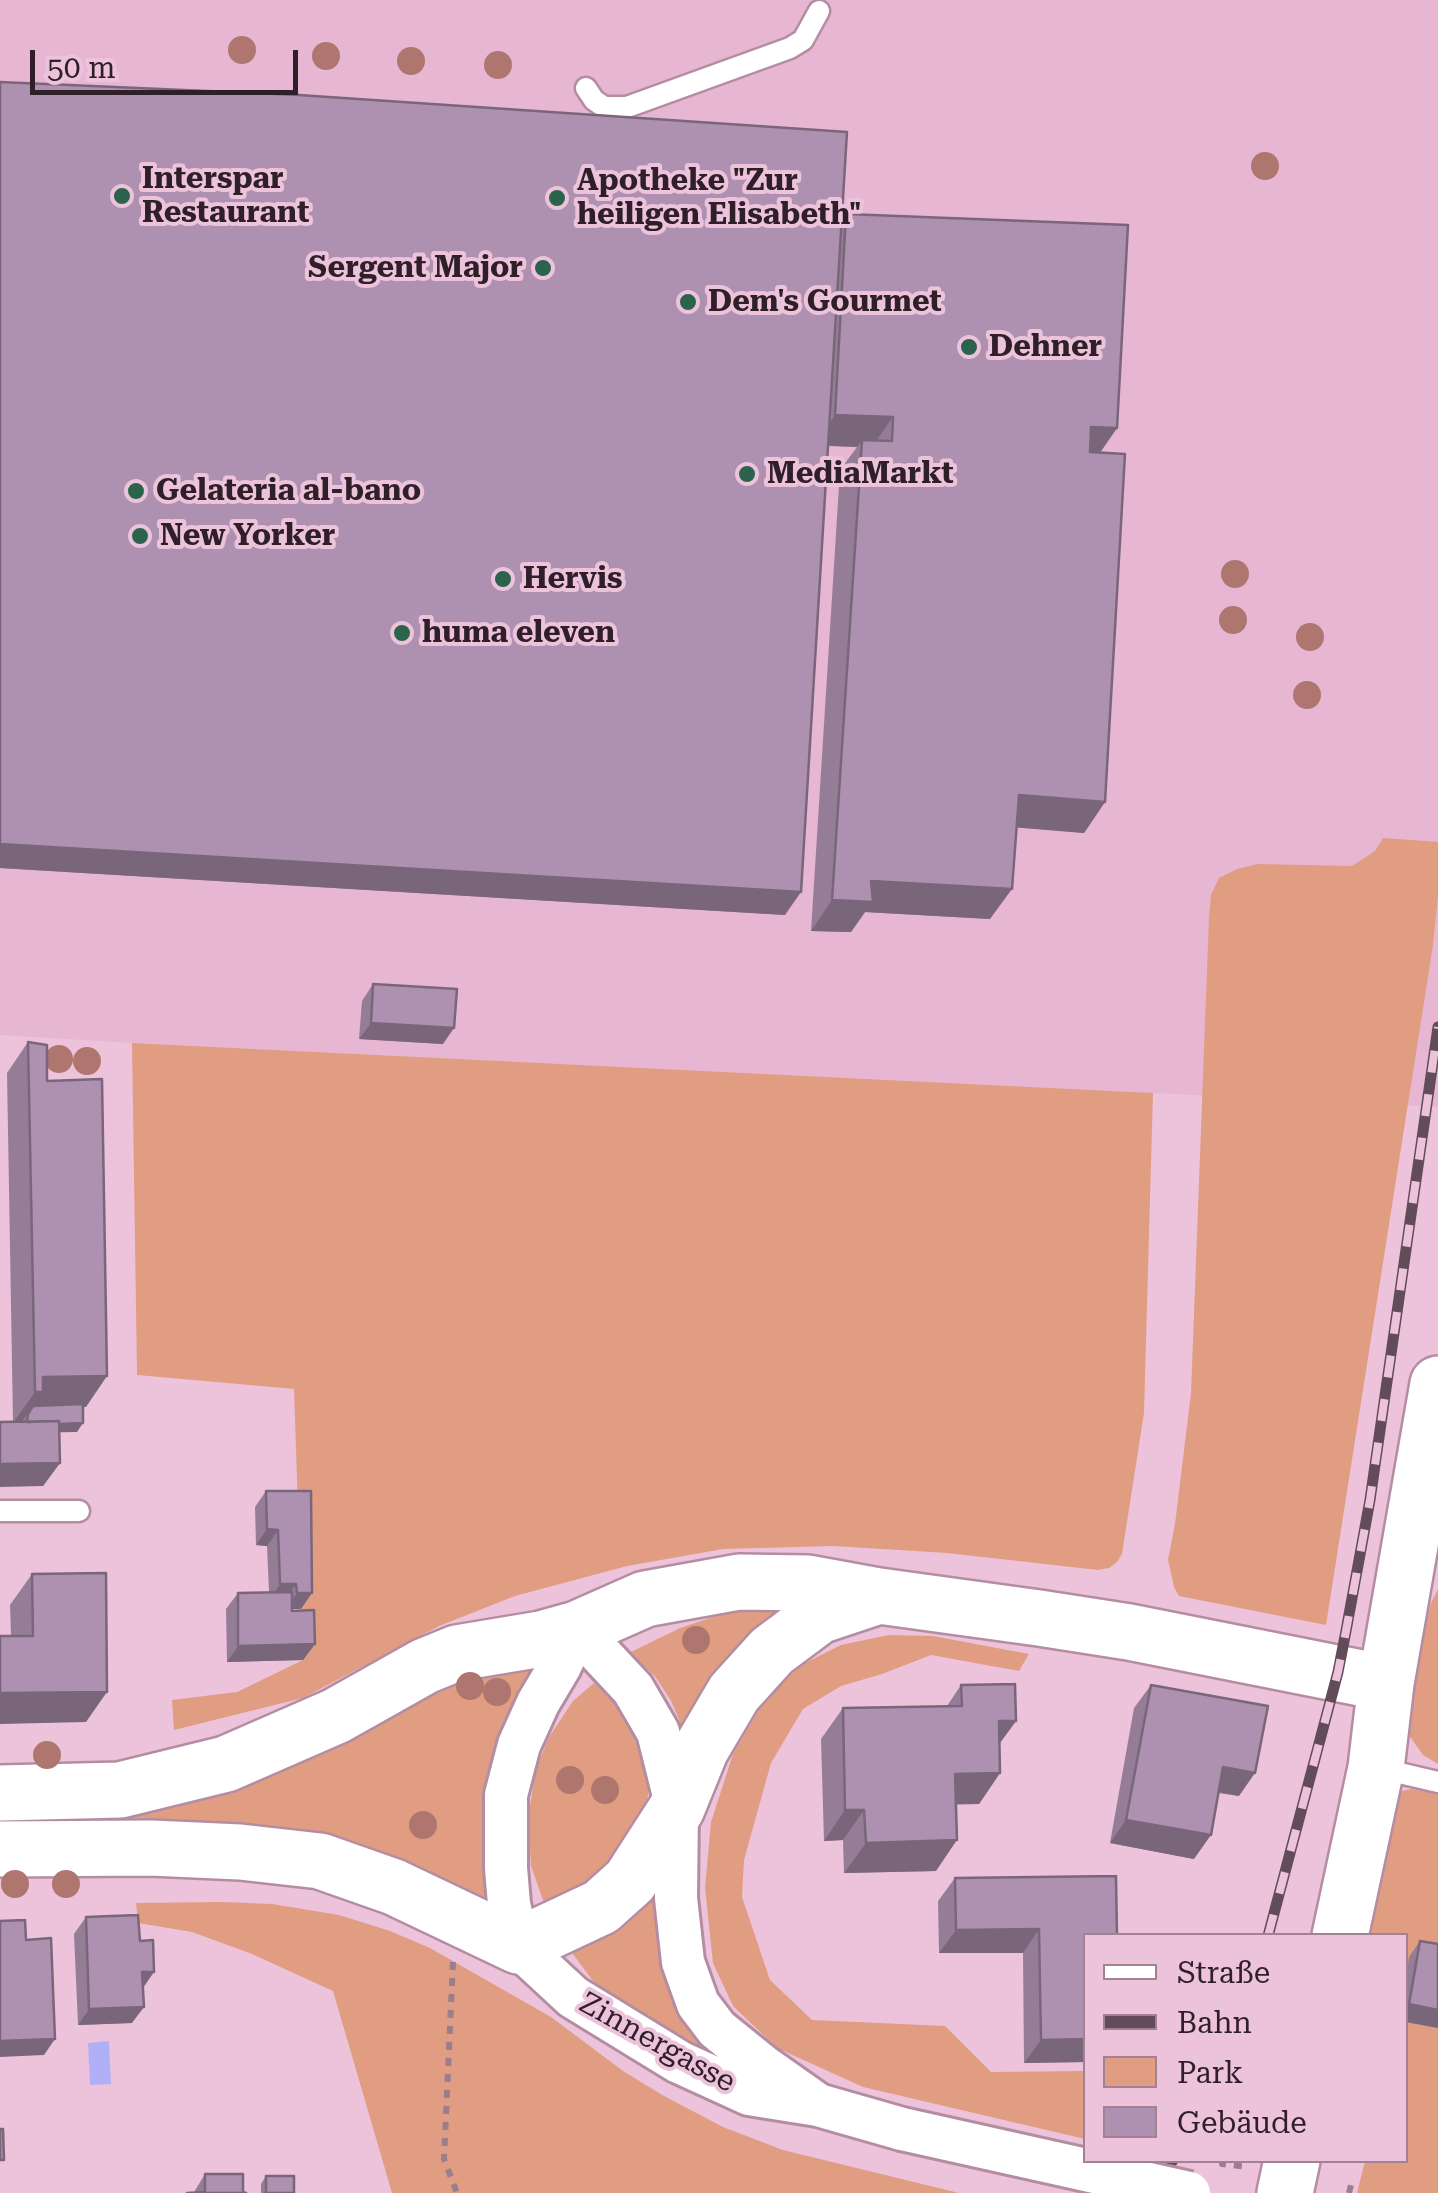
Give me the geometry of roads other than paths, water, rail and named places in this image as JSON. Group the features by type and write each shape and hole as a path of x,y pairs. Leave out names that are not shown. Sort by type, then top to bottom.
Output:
{"main road":[{"path":"1341,1933 1376,1768 1386,1683 1438,1384"},
{"name":"Zinnergasse","path":"0,1792 120,1790 226,1764 336,1716 457,1653 541,1639 645,1600 739,1582 808,1583 1128,1632 1386,1683"},
{"name":"Zinnergasse","path":"0,1849 152,1848 320,1861 394,1886 518,1946 601,1907 630,1881 677,1808 701,1750 734,1693 772,1651 819,1616 879,1596"},
{"path":"1286,2193 1291,2163"}],"street":[{"name":"Zinnergasse","path":"578,1628 633,1690 658,1732 677,1808 676,1898 683,1962 698,2004 717,2029 818,2105"},
{"path":"518,1946 508,1904 506,1795 520,1745 538,1703 578,1628"},
{"name":"Zinnergasse","path":"518,1946 572,1996 679,2062 749,2094 818,2105"},
{"path":"818,2105 902,2129 1189,2193"}],"lane":[{"path":"586,88 604,107 627,107 790,48 803,40 818,11"},
{"path":"0,1510 79,1511"},
{"path":"1376,1768 1438,1782"}],"water":[{"path":"109,2041 111,2084 90,2085 88,2043"}],"railway":[{"path":"1269,1933 1346,1631 1370,1500 1438,1027"},
{"path":"1152,2193 1171,2163"}],"place":[{"name":"Interspar Restaurant","path":"122,196"},
{"name":"Apotheke \"Zur heiligen Elisabeth\"","path":"557,198"},
{"name":"Sergent Major","path":"543,268"},
{"name":"Dem's Gourmet","path":"688,302"},
{"name":"Dehner","path":"969,347"},
{"name":"MediaMarkt","path":"747,474"},
{"name":"Gelateria al-bano","path":"136,491"},
{"name":"New Yorker","path":"140,536"},
{"name":"Hervis","path":"503,579"},
{"name":"huma eleven","path":"402,633"}]}
